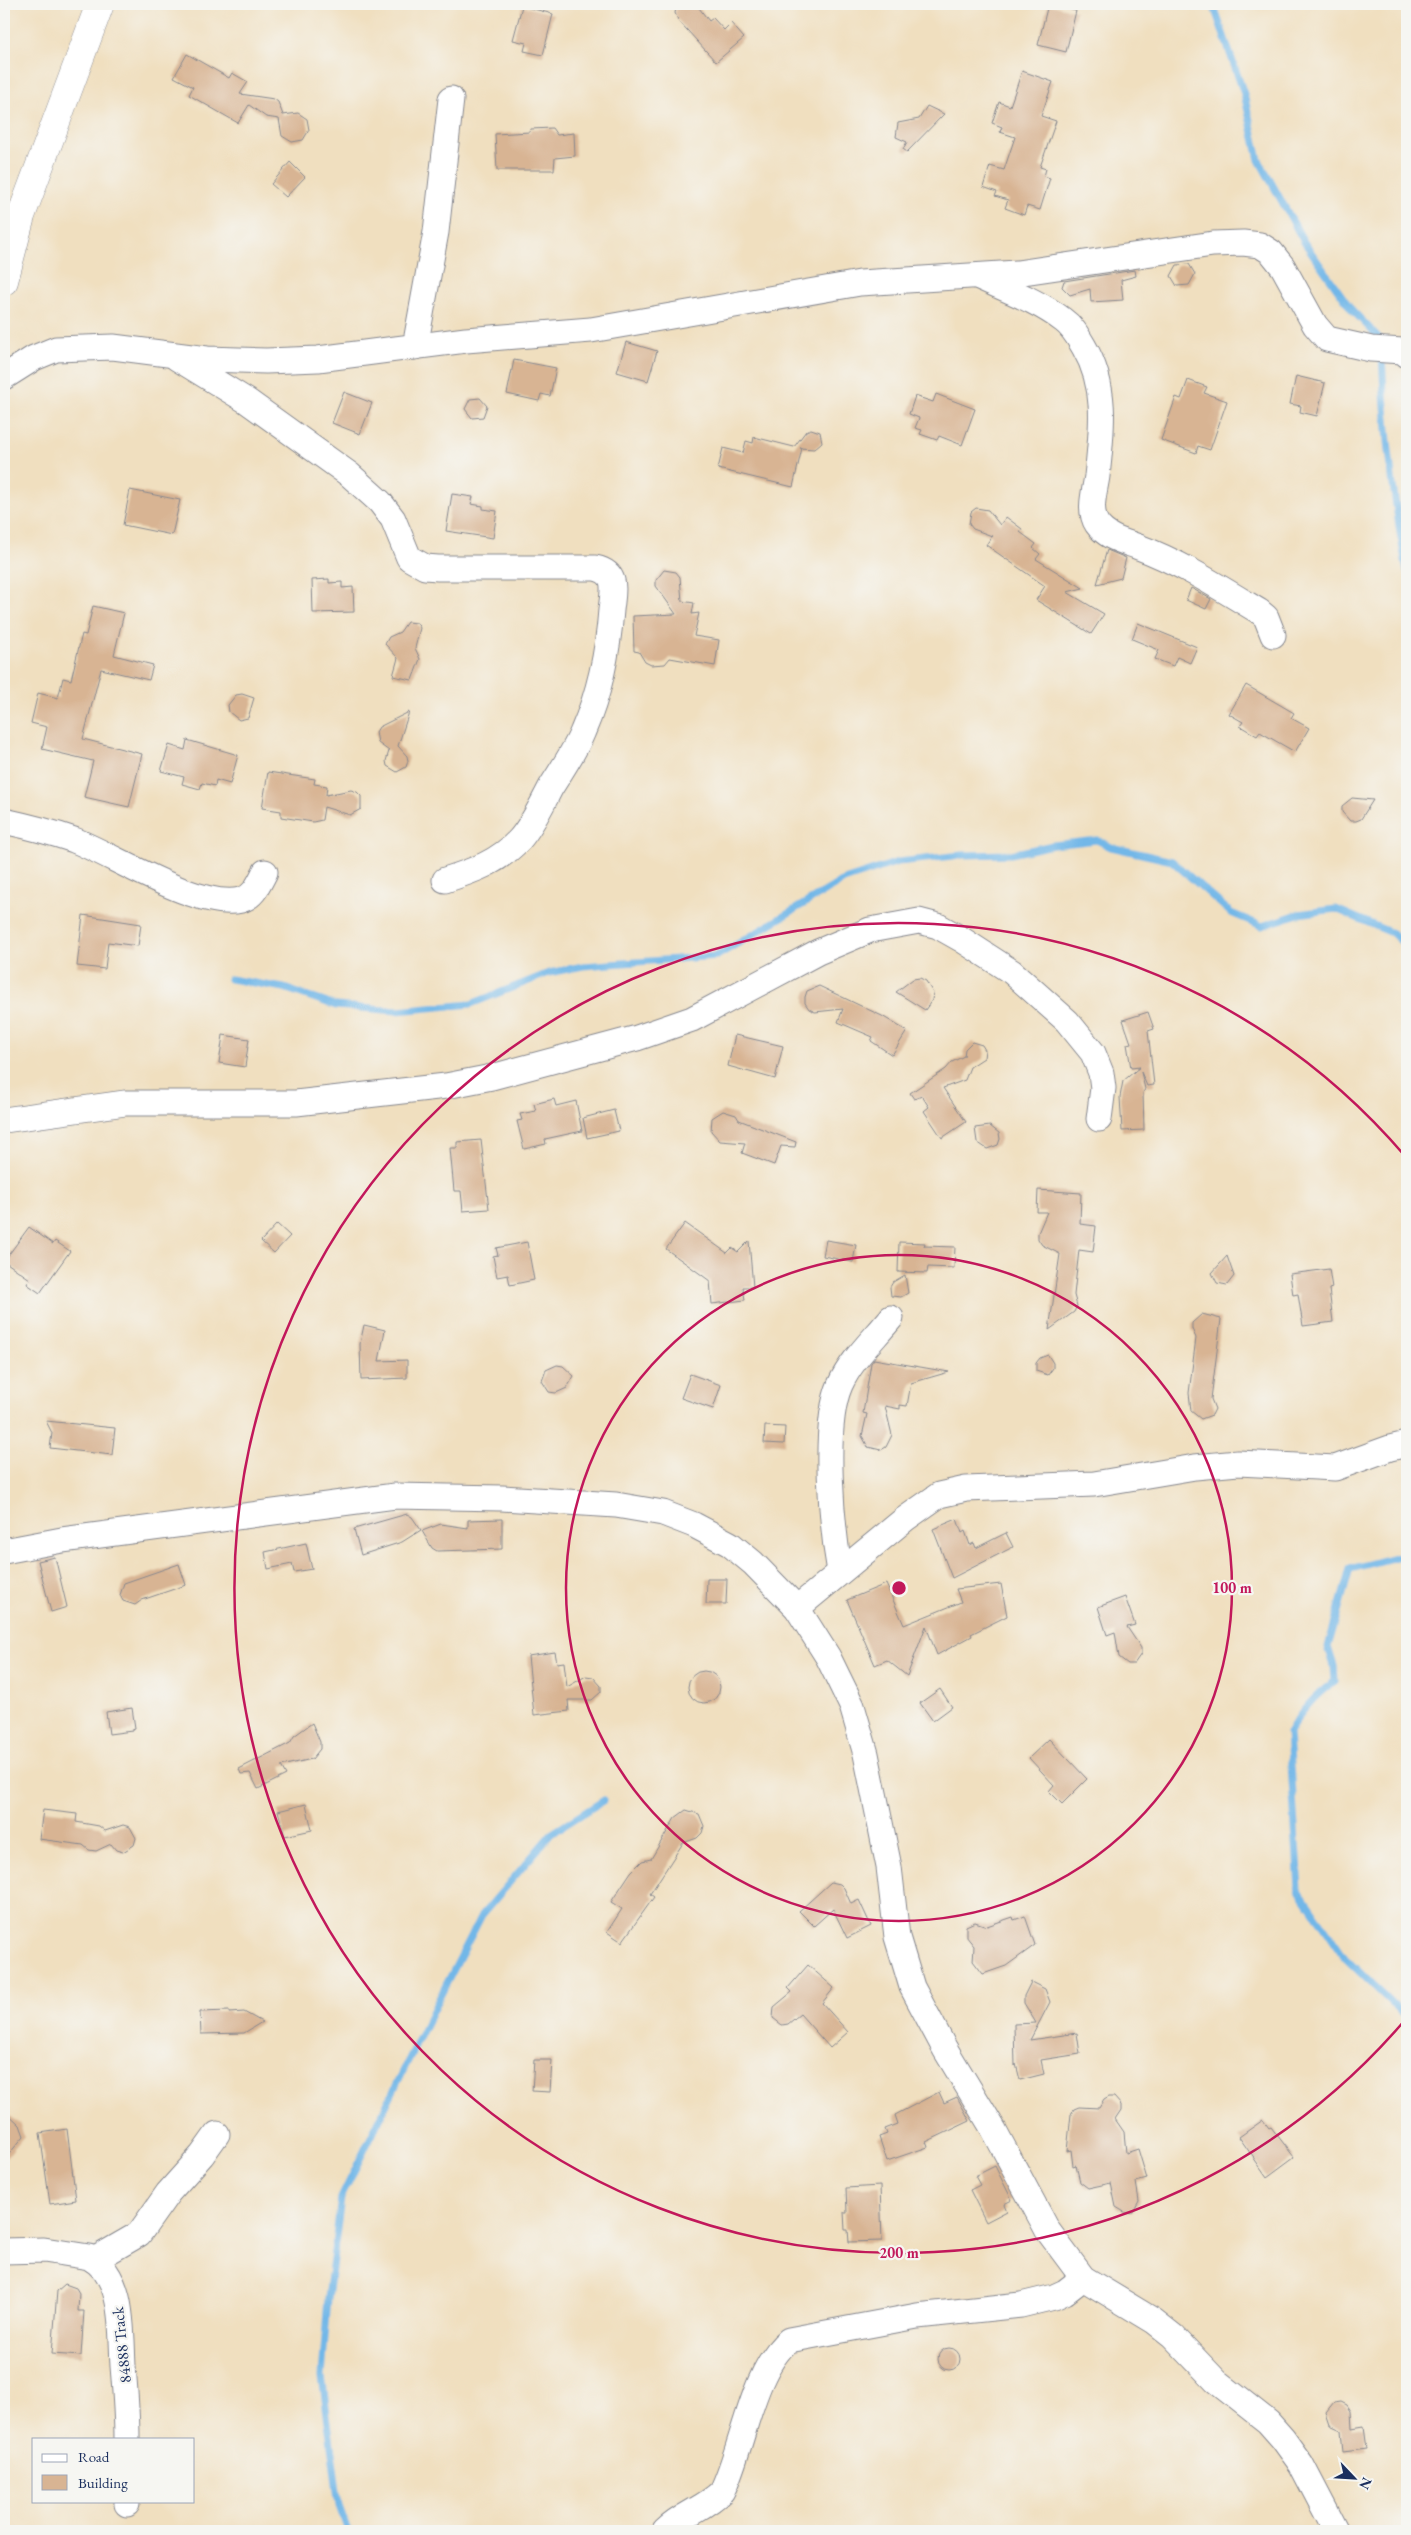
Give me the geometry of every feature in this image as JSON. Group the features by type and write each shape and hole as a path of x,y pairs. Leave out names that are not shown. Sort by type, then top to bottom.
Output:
{"street":[{"path":"4,281 22,216 100,4"},
{"path":"415,347 436,232 451,99"},
{"path":"4,377 34,358 56,350 113,347 170,354 266,361 318,359 466,340 591,330 860,283 1017,273 1213,244 1260,245 1271,252 1283,267 1315,325 1327,339 1371,349 1403,351 1407,356"},
{"path":"977,276 1037,304 1065,321 1076,333 1093,362 1101,397 1101,431 1093,498 1093,515 1097,524 1105,533 1118,540 1166,557 1260,612 1266,617 1272,635"},
{"path":"170,354 247,401 367,490 393,519 405,551 415,563 438,568 595,568 605,570 611,575 613,585 609,642 599,688 583,733 520,838 506,852 479,869 444,880"},
{"path":"4,821 37,828 75,841 178,888 208,898 230,902 243,899 254,891 265,872"},
{"path":"4,1120 125,1103 296,1103 446,1086 492,1077 637,1038 692,1019 818,952 870,930 905,922 919,921 938,926 1012,972 1067,1021 1093,1052 1101,1073 1102,1088 1099,1119"},
{"path":"840,1572 832,1504 832,1415 835,1398 840,1383 856,1359 892,1318"},
{"path":"797,1608 939,1495 957,1491 1094,1484 1195,1467 1238,1463 1334,1468 1390,1448 1407,1444"},
{"path":"4,1551 62,1540 395,1496 569,1501 616,1505 664,1513 694,1525 730,1544 754,1563 797,1608 828,1657 852,1706 866,1754 889,1867 897,1937 912,1987 945,2050 994,2130 1048,2231 1082,2278 1154,2321 1173,2336 1216,2381 1268,2422 1301,2464 1336,2531"},
{"path":"4,2252 44,2250 71,2253 94,2260 140,2234 164,2199 202,2155 217,2134"},
{"name":"84888 Track","path":"94,2260 110,2279 120,2310 127,2405 127,2438"},
{"path":"665,2531 672,2524 715,2499 722,2491 763,2378 779,2348 789,2340 917,2316 1021,2305 1054,2297 1082,2278"}],"building":[{"path":"677,4 696,4 709,21 713,18 724,30 731,23 744,38 716,62 678,20 675,13"},
{"path":"1048,4 1076,11 1066,52 1038,45"},
{"path":"522,6 553,14 543,55 524,51 526,43 513,40"},
{"path":"187,54 229,78 232,73 248,82 240,94 274,99 278,102 283,115 298,113 307,119 309,130 303,140 292,142 282,136 279,119 266,117 249,105 238,123 189,95 193,87 174,77"},
{"path":"1022,71 1053,82 1041,116 1056,121 1040,167 1046,169 1044,176 1050,178 1040,210 1027,206 1024,215 1005,208 1008,200 995,196 997,192 983,187 990,166 1004,170 1015,137 1000,132 1002,127 992,123 999,102 1010,106"},
{"path":"927,106 944,114 907,152 903,149 907,142 896,137 898,123 919,119"},
{"path":"552,128 557,135 574,133 575,156 555,158 554,170 497,170 495,134 530,132 531,129"},
{"path":"290,162 305,177 286,197 271,184"},
{"path":"1189,264 1195,274 1189,285 1177,286 1171,276 1177,265"},
{"path":"1135,270 1136,276 1121,280 1123,300 1091,302 1090,289 1070,295 1062,287 1064,281"},
{"path":"626,342 657,351 648,381 617,372"},
{"path":"514,360 556,368 550,396 541,394 539,401 507,394"},
{"path":"1296,376 1325,383 1317,416 1300,412 1301,406 1290,404"},
{"path":"1188,380 1207,387 1204,393 1227,401 1210,450 1198,446 1196,453 1161,440 1176,397 1181,399"},
{"path":"344,392 372,403 360,434 332,423"},
{"path":"936,394 975,409 962,445 939,436 937,440 920,434 922,430 915,428 919,418 909,414 915,396 933,402"},
{"path":"480,398 487,406 483,417 472,418 465,409 470,399"},
{"path":"811,429 820,432 822,442 814,449 802,448 793,487 718,469 723,448 743,453 746,441 753,443 754,437 794,447 806,431"},
{"path":"130,490 180,500 172,535 123,525"},
{"path":"452,494 473,497 471,504 483,506 483,509 497,511 493,538 446,531"},
{"path":"976,508 988,510 1000,525 1006,517 1022,529 1020,532 1036,544 1033,548 1040,554 1036,559 1083,588 1067,592 1104,614 1091,634 1036,600 1045,586 986,545 992,536 973,529 969,524 971,512"},
{"path":"1107,550 1126,558 1121,578 1097,584"},
{"path":"664,570 676,572 680,577 682,601 694,603 692,614 699,613 694,636 719,640 715,666 670,658 665,664 651,665 645,662 639,652 634,651 633,616 676,614 656,586 656,580"},
{"path":"329,579 329,583 342,582 342,588 353,587 354,612 313,613 312,580"},
{"path":"1191,588 1211,599 1206,609 1186,600"},
{"path":"93,606 124,613 114,655 153,665 149,680 101,669 83,739 142,754 129,807 84,797 93,761 42,749 47,727 31,723 38,693 58,698 63,678 71,680 82,634 86,635"},
{"path":"407,622 417,623 420,628 415,648 420,659 412,680 393,676 398,658 385,644 389,637 400,632"},
{"path":"1138,623 1197,647 1190,663 1177,657 1173,666 1155,659 1159,650 1132,639"},
{"path":"1246,685 1294,713 1291,718 1309,728 1295,752 1260,732 1257,736 1240,726 1243,722 1229,714"},
{"path":"242,694 254,698 248,718 239,720 229,712 228,705 236,695"},
{"path":"409,712 398,746 407,756 408,761 406,767 397,772 387,766 386,761 389,751 378,743 376,732 379,727"},
{"path":"187,740 238,755 230,784 216,780 215,786 202,783 200,789 182,784 184,777 161,771 169,745 185,750"},
{"path":"268,772 315,779 314,784 327,786 326,795 351,790 357,792 361,796 361,809 350,815 324,807 322,820 313,822 281,817 281,811 262,808"},
{"path":"1352,798 1373,800 1361,819 1356,821 1350,821 1342,812 1342,806"},
{"path":"83,915 141,924 138,946 108,942 105,969 77,966"},
{"path":"920,978 926,981 933,993 932,1000 925,1010 896,992 913,979"},
{"path":"819,986 882,1016 907,1031 892,1055 871,1041 873,1037 838,1022 843,1009 815,1012 809,1009 805,1003 807,991"},
{"path":"1148,1012 1154,1029 1148,1031 1154,1085 1147,1086 1141,1072 1145,1089 1143,1093 1144,1130 1122,1131 1120,1097 1123,1081 1140,1067 1131,1068 1127,1044 1131,1043 1123,1020"},
{"path":"223,1035 249,1039 245,1067 219,1063"},
{"path":"735,1035 783,1046 775,1079 728,1066"},
{"path":"972,1042 982,1045 985,1050 984,1058 970,1067 965,1080 943,1088 966,1122 942,1138 924,1111 929,1107 922,1096 914,1099 910,1093 946,1069 952,1062 964,1056 965,1049"},
{"path":"554,1099 556,1106 576,1101 582,1131 545,1139 546,1144 524,1149 517,1121 522,1120 520,1114 536,1111 534,1104"},
{"path":"614,1110 619,1131 587,1138 583,1118"},
{"path":"723,1111 736,1115 739,1120 796,1142 795,1147 781,1146 774,1165 742,1153 745,1143 720,1141 711,1131 712,1118"},
{"path":"990,1126 999,1133 1000,1139 998,1145 987,1149 977,1142 975,1128"},
{"path":"481,1140 489,1209 463,1211 461,1191 454,1191 450,1148 457,1148 457,1142"},
{"path":"1038,1190 1081,1193 1080,1224 1096,1226 1093,1252 1079,1250 1074,1295 1077,1306 1074,1312 1049,1330 1060,1254 1042,1245 1038,1239 1038,1233 1047,1212 1037,1212"},
{"path":"685,1223 727,1253 732,1248 738,1252 749,1241 753,1287 743,1287 745,1300 712,1304 710,1281 666,1249"},
{"path":"277,1224 290,1236 274,1253 261,1241"},
{"path":"29,1227 53,1244 55,1241 70,1251 40,1293 27,1284 30,1279 4,1261"},
{"path":"826,1240 856,1245 853,1262 823,1256"},
{"path":"527,1242 534,1280 510,1285 508,1275 497,1277 493,1256 498,1255 496,1248"},
{"path":"899,1242 925,1243 924,1246 955,1247 954,1268 928,1267 927,1273 898,1272"},
{"path":"1227,1256 1234,1276 1227,1285 1217,1283 1212,1273"},
{"path":"1329,1269 1332,1288 1329,1289 1333,1322 1303,1326 1298,1294 1293,1295 1290,1274"},
{"path":"905,1275 908,1293 901,1297 891,1296 890,1287 893,1282"},
{"path":"1202,1314 1221,1319 1211,1399 1215,1409 1212,1415 1201,1419 1191,1411 1189,1393 1196,1338 1192,1329 1192,1323"},
{"path":"364,1325 385,1330 379,1361 407,1360 407,1378 361,1380 360,1344"},
{"path":"1048,1355 1053,1363 1053,1368 1048,1375 1036,1371 1036,1363 1040,1358"},
{"path":"874,1359 949,1372 911,1383 907,1406 900,1405 900,1409 885,1406 892,1435 886,1447 881,1450 868,1447 862,1436 867,1414 863,1413 871,1363"},
{"path":"557,1365 563,1366 574,1376 567,1388 556,1393 549,1392 542,1381 546,1370"},
{"path":"690,1374 721,1385 713,1409 681,1398"},
{"path":"46,1421 115,1428 112,1455 50,1448 52,1433"},
{"path":"765,1426 785,1427 784,1444 764,1443"},
{"path":"407,1514 412,1517 421,1530 402,1542 361,1555 354,1529"},
{"path":"502,1519 502,1549 437,1551 432,1548 422,1531 441,1524 468,1528 468,1520"},
{"path":"957,1519 962,1533 965,1531 970,1545 974,1543 976,1548 1006,1533 1013,1547 952,1578 933,1529"},
{"path":"306,1543 312,1569 294,1572 292,1564 268,1569 265,1552"},
{"path":"55,1557 67,1607 51,1612 38,1561"},
{"path":"179,1564 186,1585 142,1600 135,1605 123,1601 120,1595 124,1583"},
{"path":"707,1579 727,1579 726,1604 706,1604"},
{"path":"886,1584 904,1625 961,1602 956,1589 1001,1584 1007,1616 971,1634 972,1636 937,1655 926,1626 907,1676 887,1660 875,1665 847,1600"},
{"path":"1125,1597 1135,1625 1127,1627 1141,1648 1141,1654 1134,1664 1128,1664 1119,1657 1115,1632 1107,1635 1098,1607"},
{"path":"555,1652 557,1663 564,1662 567,1687 586,1676 593,1677 601,1686 601,1692 592,1700 568,1700 569,1711 534,1715 528,1656"},
{"path":"704,1671 710,1672 715,1676 719,1681 719,1693 715,1698 710,1702 704,1703 698,1702 693,1698 689,1693 688,1687 689,1681 693,1676 698,1672"},
{"path":"940,1689 952,1707 933,1721 920,1703"},
{"path":"132,1708 135,1728 132,1731 109,1734 106,1712"},
{"path":"312,1723 320,1742 320,1749 312,1759 281,1766 286,1775 258,1789 250,1773 241,1774 239,1769 290,1743 294,1736"},
{"path":"1049,1739 1087,1779 1062,1804 1049,1791 1054,1785 1029,1758"},
{"path":"306,1804 312,1830 285,1836 278,1811"},
{"path":"43,1810 77,1814 76,1822 99,1826 105,1831 123,1825 130,1827 136,1838 134,1845 123,1852 116,1850 111,1844 96,1851 89,1850 83,1845 39,1839"},
{"path":"686,1810 699,1814 704,1826 702,1833 697,1838 683,1843 650,1894 654,1897 622,1942 607,1932 622,1909 611,1902 631,1872 642,1861 651,1859 675,1818"},
{"path":"831,1882 840,1884 844,1888 851,1904 859,1900 871,1926 847,1938 833,1909 814,1926 799,1911"},
{"path":"1025,1916 1035,1945 1006,1966 983,1974 973,1961 974,1946 966,1936 966,1926 975,1922 987,1926 1013,1917 1014,1920"},
{"path":"808,1965 834,1988 822,2003 848,2032 830,2048 800,2014 788,2024 782,2025 773,2018 774,2007 792,1992 788,1988"},
{"path":"1031,1982 1045,1989 1050,2002 1030,2040 1077,2033 1080,2054 1041,2060 1044,2074 1020,2080 1016,2064 1015,2066 1014,2024 1036,2023 1024,2003 1024,1996"},
{"path":"229,2011 229,2013 244,2012 262,2022 244,2033 201,2034 200,2012"},
{"path":"534,2060 552,2060 550,2092 532,2091"},
{"path":"939,2092 944,2103 957,2097 970,2121 926,2142 928,2147 887,2161 879,2137 887,2134 885,2129 898,2124 895,2115"},
{"path":"1114,2097 1121,2105 1121,2110 1115,2119 1124,2132 1126,2153 1138,2149 1147,2179 1136,2182 1139,2201 1133,2212 1126,2213 1116,2207 1111,2183 1088,2188 1080,2182 1076,2165 1073,2166 1071,2150 1067,2151 1071,2114 1074,2109 1079,2107 1099,2108 1104,2100"},
{"path":"4,2110 20,2125 24,2136 4,2160"},
{"path":"1263,2120 1269,2128 1271,2127 1294,2157 1267,2177 1239,2137"},
{"path":"67,2129 76,2200 50,2204 40,2133"},
{"path":"995,2166 1012,2200 1004,2204 1007,2211 986,2222 970,2190 980,2185 975,2176"},
{"path":"880,2186 882,2241 849,2242 848,2230 845,2230 844,2212 847,2212 846,2188"},
{"path":"65,2284 76,2288 79,2293 78,2311 84,2311 81,2356 52,2354 57,2291"},
{"path":"949,2348 957,2351 960,2359 957,2367 949,2370 941,2367 938,2359 941,2351"},
{"path":"1341,2402 1347,2405 1351,2411 1352,2429 1364,2427 1367,2449 1343,2452 1341,2430 1330,2425 1326,2413 1334,2403"}],"waterway":[{"path":"1213,4 1244,94 1259,160 1304,242 1352,310 1379,338"},
{"path":"1382,356 1390,464 1407,571"},
{"path":"230,979 284,988 336,1006 397,1011 471,1004 549,973 583,966 717,956 844,880 898,862 962,855 1011,854 1053,845 1097,840 1111,847 1172,861 1231,913 1262,926 1298,914 1336,909 1392,933 1407,947"},
{"path":"1407,1554 1350,1569 1328,1647 1334,1666 1335,1681 1309,1704 1289,1733 1299,1890 1345,1958 1407,2018"},
{"path":"348,2531 339,2506 322,2376 328,2298 341,2198 482,1915 551,1834 604,1800"}]}
